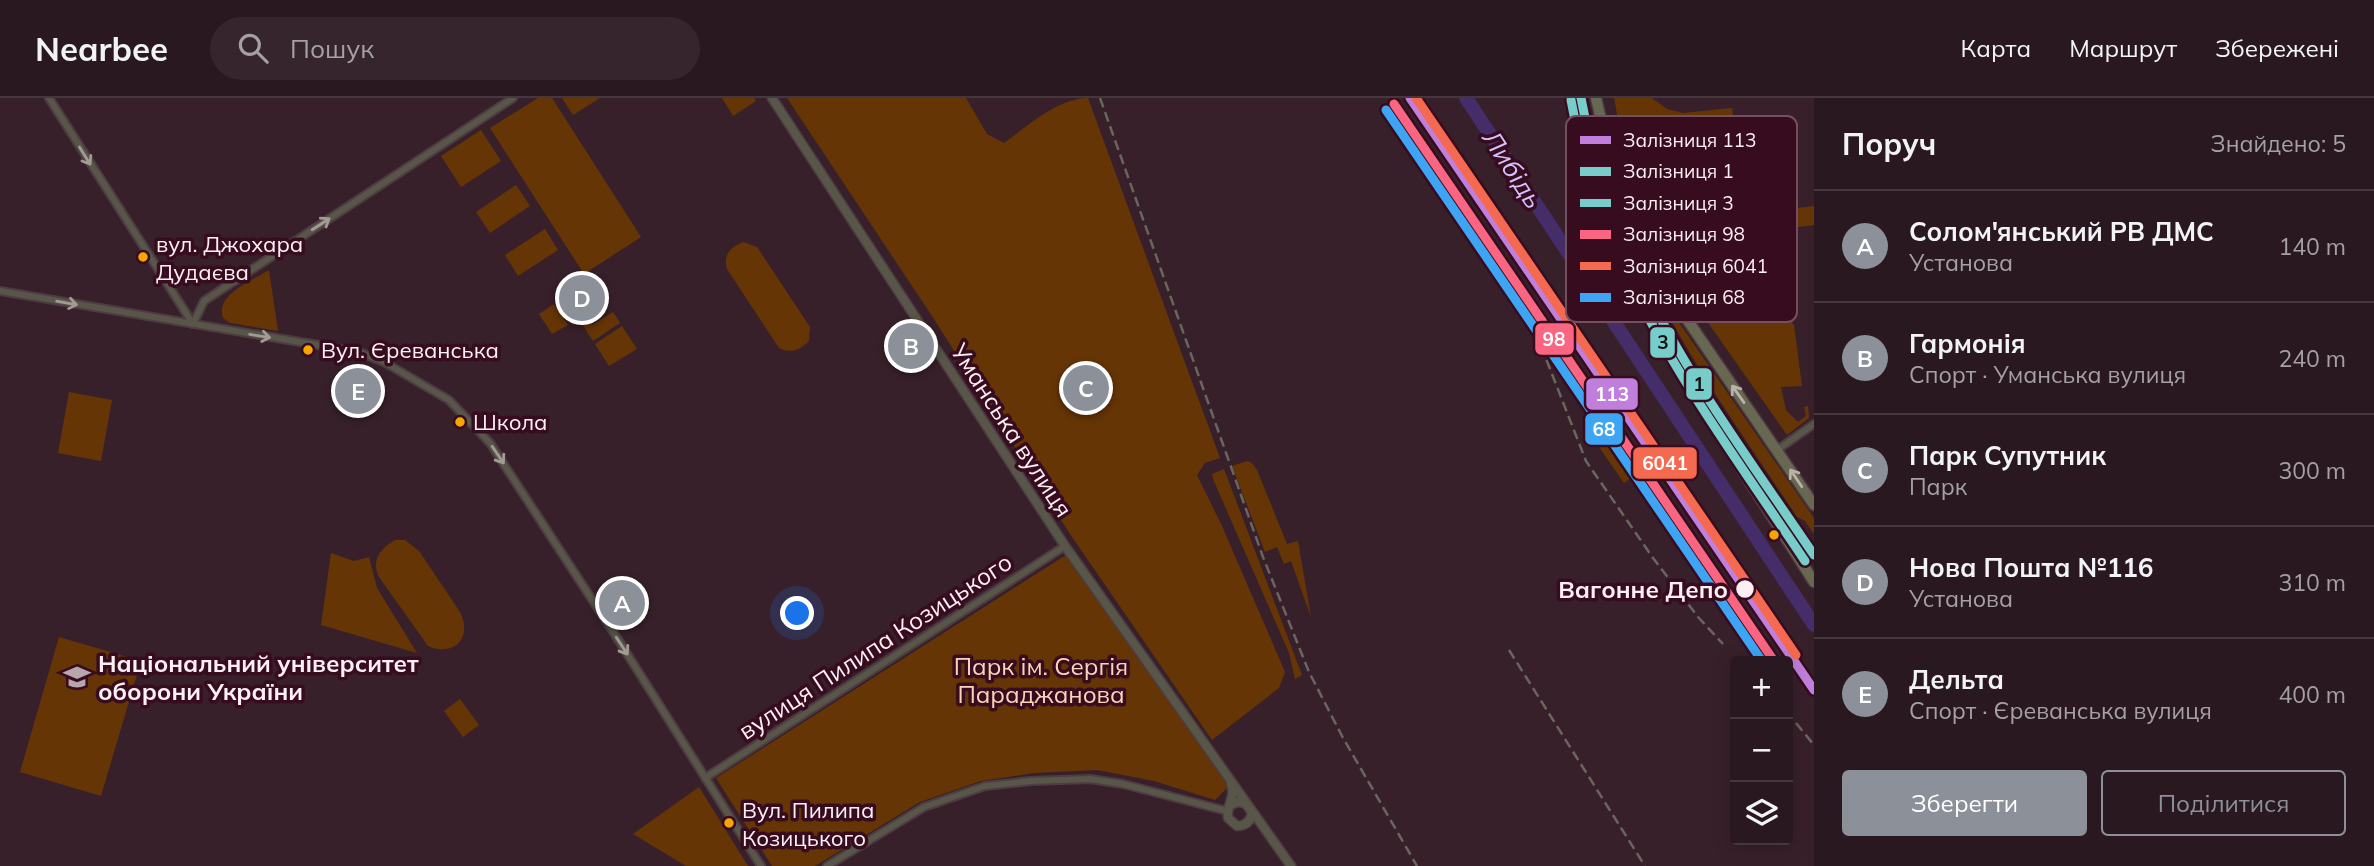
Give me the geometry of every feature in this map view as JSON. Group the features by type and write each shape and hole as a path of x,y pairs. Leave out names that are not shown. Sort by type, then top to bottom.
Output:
{"main road":[{"path":"1571,98 1575,116"},
{"path":"1596,98 1600,116"},
{"path":"1651,322 1668,354 1814,582"},
{"path":"1689,322 1814,505"}],"street":[{"path":"49,98 193,324"},
{"path":"193,324 204,301 513,98"},
{"name":"Уманська вулиця","path":"772,98 1065,546 1291,866"},
{"path":"0,291 359,352 384,362 449,400 490,443 761,866"},
{"path":"1777,450 1814,424"},
{"name":"вулиця Пилипа Козицького","path":"705,778 1065,546"},
{"path":"1229,777 1233,789 1228,818 1233,824 1265,832"},
{"path":"827,866 924,807 985,786 1031,781 1090,779 1123,784 1228,809 1241,802 1250,808 1250,820 1245,825"}],"green space":[{"path":"538,98 552,98 641,237 584,274 490,128"},
{"path":"562,98 600,98 573,115"},
{"path":"722,98 754,98 756,101 733,116"},
{"path":"787,98 966,98 987,134 1004,143 1055,108 1077,99 1088,98 1220,458 1205,463 1197,475 1285,672 1279,688 1212,740 1070,534 934,319"},
{"path":"1614,98 1652,98 1667,109 1683,113 1732,108 1733,116 1617,116"},
{"path":"481,130 501,161 461,187 441,156"},
{"path":"516,185 530,206 490,233 476,212"},
{"path":"1814,206 1814,225 1797,227 1797,208"},
{"path":"545,229 558,250 518,276 505,255"},
{"path":"743,242 757,247 810,327 809,341 799,349 787,351 779,348 727,269 726,259 729,252"},
{"path":"269,270 278,331 230,323 223,318 224,302 230,295"},
{"path":"571,292 592,325 613,312 620,323 593,341 580,321 573,325 558,301"},
{"path":"554,304 568,325 552,334 539,314"},
{"path":"1679,322 1814,518 1814,534 1805,521 1797,517 1724,407 1673,323"},
{"path":"1708,322 1792,322 1794,325 1802,386 1781,387 1786,410 1798,422 1806,416 1804,407 1808,406 1809,418 1787,435"},
{"path":"622,326 637,349 609,366 595,344"},
{"path":"69,392 112,400 101,461 58,453"},
{"path":"1616,435 1641,471 1624,483 1599,447"},
{"path":"1247,461 1257,470 1287,544 1298,541 1311,617 1291,561 1284,564 1277,547 1265,552 1232,466"},
{"path":"1224,469 1302,675 1295,679 1289,653 1213,479 1212,474"},
{"path":"395,540 405,540 419,551 460,612 464,630 459,643 453,647 437,649 428,646 379,577 376,565 378,556"},
{"path":"331,553 354,561 369,557 377,588 417,653 321,625"},
{"name":"Парк ім. Сергія Параджанова","path":"1066,555 1229,786 1215,800 1154,781 1097,770 1034,773 981,781 920,802 815,866 772,866 716,778"},
{"path":"59,637 141,661 101,796 20,772"},
{"path":"460,699 479,725 463,737 444,711"},
{"path":"699,787 748,866 686,866 633,834"}],"waterway":[{"name":"Либідь","path":"1466,98 1566,249"},
{"name":"Либідь","path":"1614,322 1814,625"}],"railway":[{"path":"1100,98 1263,557 1309,672 1342,736 1417,866"},
{"path":"1541,346 1586,461 1653,558 1698,617 1723,644"},
{"path":"1509,650 1645,866"},
{"path":"1796,723 1814,745"}],"rail line":[{"name":"113","path":"1410,98 1814,690"},
{"name":"6041","path":"1416,98 1566,318"},
{"name":"1","path":"1581,98 1585,116"},
{"name":"3","path":"1571,100 1574,116"},
{"name":"98","path":"1394,104 1771,656"},
{"name":"68","path":"1386,110 1759,656"},
{"name":"6041","path":"1569,322 1796,655"},
{"name":"3","path":"1651,322 1701,406 1805,561"},
{"name":"1","path":"1662,322 1735,440 1814,555"}],"place":[{"name":"вул. Джохара Дудаєва","path":"143,257"},
{"name":"Нова Пошта №116","path":"582,298"},
{"name":"Гармонія","path":"911,346"},
{"name":"Вул. Єреванська","path":"308,350"},
{"name":"Парк Супутник","path":"1086,388"},
{"name":"Дельта","path":"358,391"},
{"name":"Школа","path":"460,422"},
{"name":"Вагонне Депо","path":"1745,589"},
{"name":"Солом'янський РВ ДМС","path":"622,603"},
{"name":"Національний університет оборони України","path":"77,677"},
{"name":"Вул. Пилипа Козицького","path":"729,823"}]}
